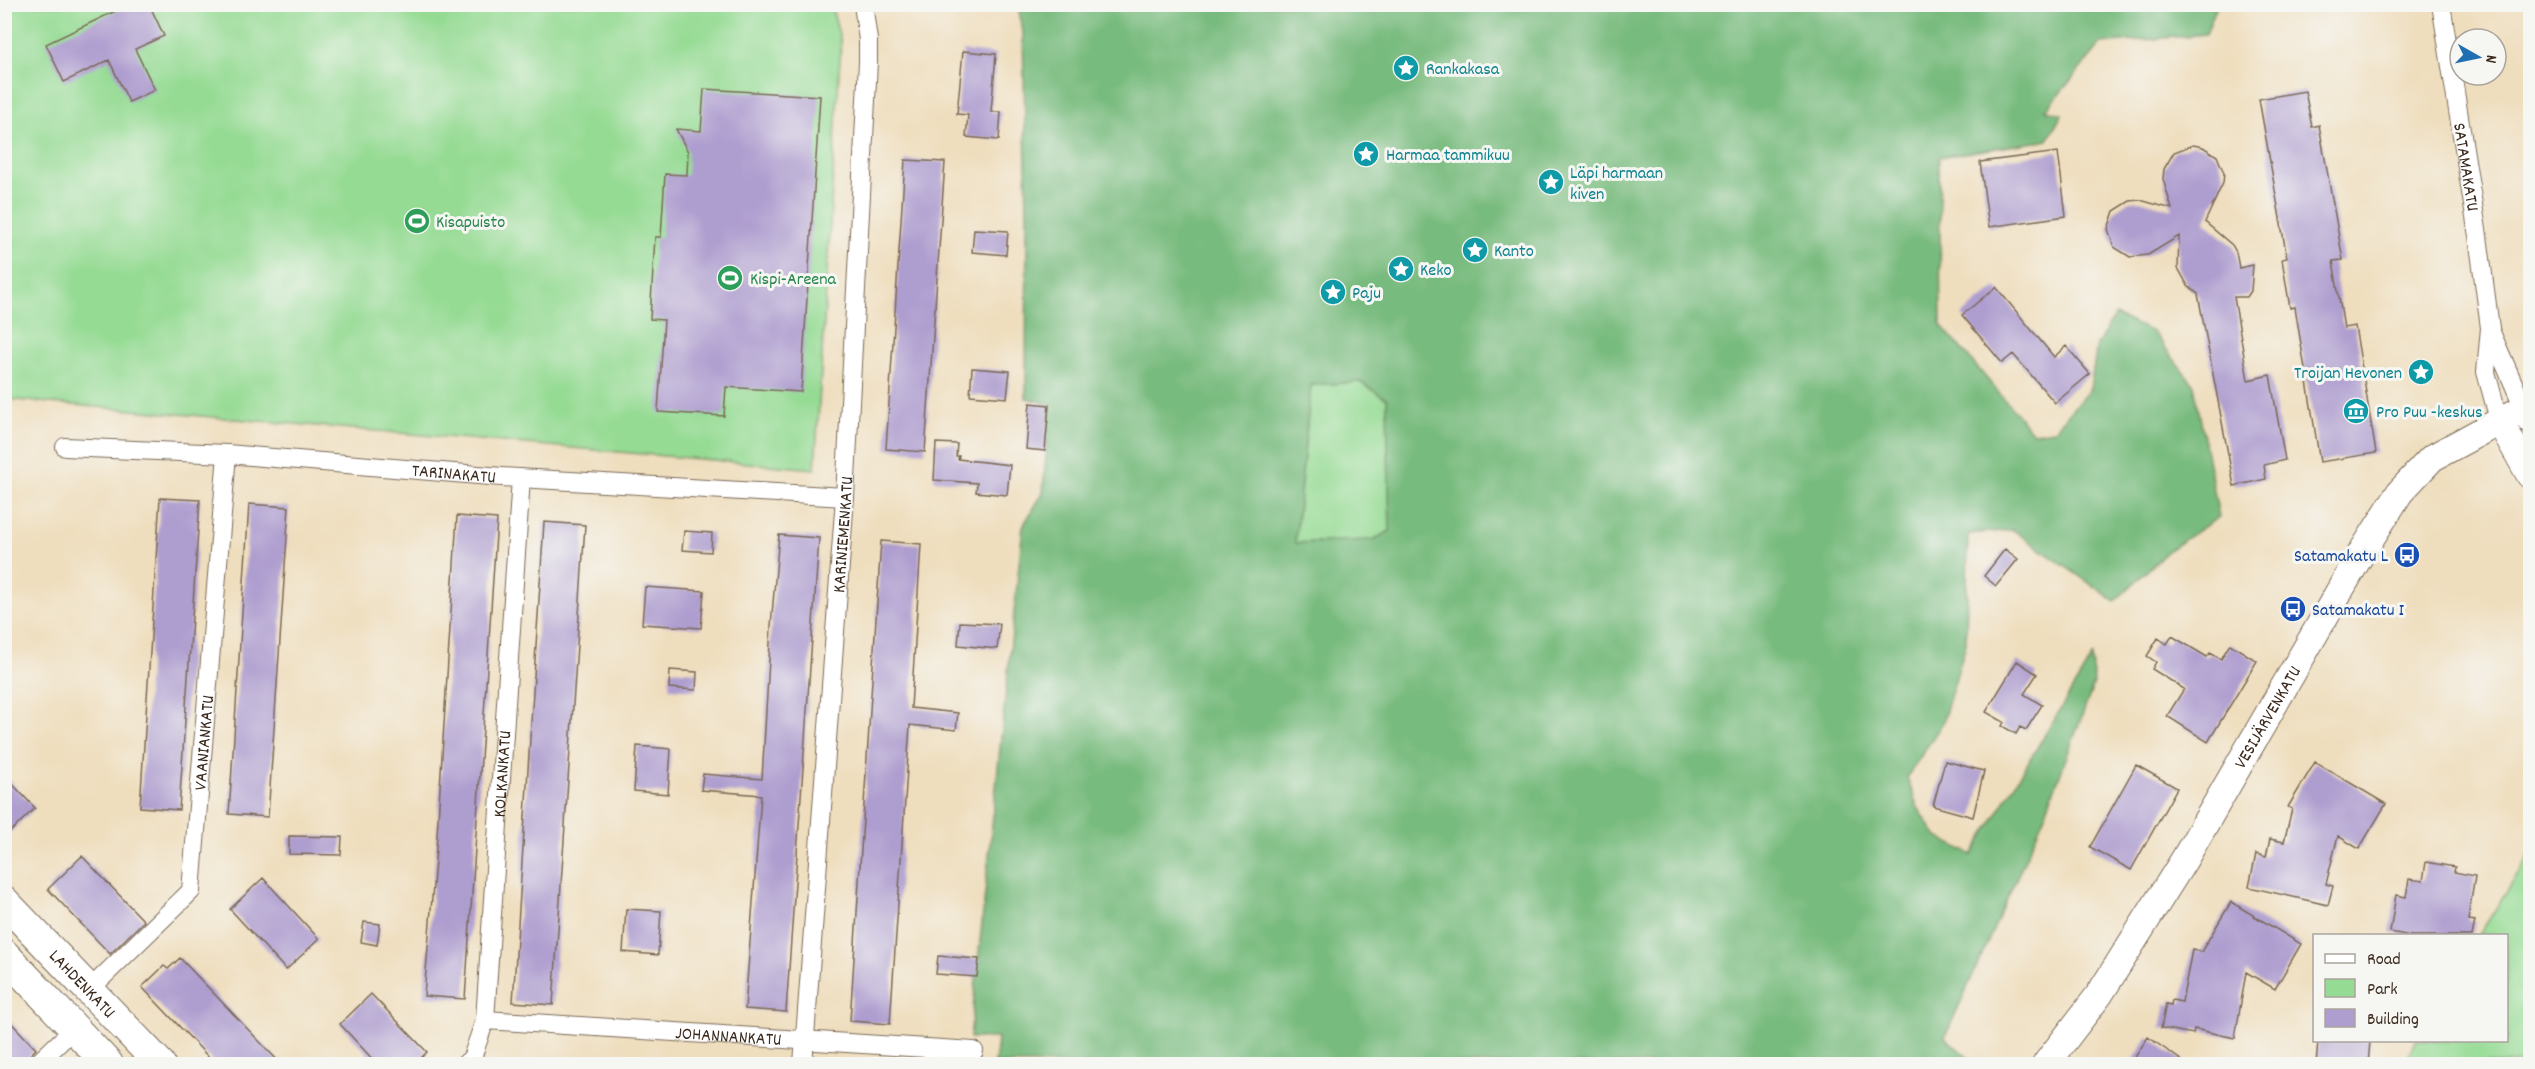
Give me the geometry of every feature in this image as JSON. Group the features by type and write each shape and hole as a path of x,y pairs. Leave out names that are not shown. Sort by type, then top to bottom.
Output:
{"main road":[{"name":"LAHDENKATU","path":"4,901 160,1065"},
{"name":"LAHDENKATU","path":"4,954 108,1065"}],"street":[{"name":"KARINIEMENKATU","path":"803,1065 845,497 868,62 868,40 863,4"},
{"name":"SATAMAKATU","path":"2441,4 2478,236 2490,328 2486,372 2499,420"},
{"name":"SATAMAKATU","path":"2490,328 2527,413"},
{"name":"VESIJÄRVENKATU","path":"2046,1065 2099,995 2171,880 2362,552 2400,492 2432,458 2499,420 2527,413"},
{"path":"2499,420 2530,475"},
{"name":"TARINAKATU","path":"65,447 227,454 521,478 845,497"},
{"name":"VAANIANKATU","path":"89,990 190,891 227,454"},
{"name":"KOLKANKATU","path":"465,1065 472,1058 485,1020 521,478"},
{"name":"JOHANNANKATU","path":"485,1020 974,1051"},
{"path":"37,1065 62,1040"}],"green space":[{"name":"Kisapuisto","path":"5,5 831,5 841,42 815,469 5,399"},
{"path":"1018,5 2217,5 2206,34 2101,44 2046,110 2062,114 2048,140 1939,157 1941,325 2033,433 2054,430 2090,389 2097,345 2115,315 2153,332 2194,385 2219,517 2170,549 2115,601 2013,530 1968,534 1966,644 1942,724 1907,777 1917,806 1936,836 1972,855 2092,657 2094,684 2044,817 1945,1037 1975,1064 995,1064 998,1038 970,1038 1023,526 1043,493 1050,404 1026,398 1027,215 1023,32","holes":["1360,382 1387,399 1390,531 1373,540 1295,543 1311,385"]},
{"path":"1360,382 1387,398 1390,531 1373,540 1295,543 1311,385"},
{"path":"2530,856 2530,1046 2520,1064 2402,1064 2415,1042 2508,1042 2508,934 2480,934"}],"building":[{"path":"130,4 149,4 164,36 135,49 155,90 129,102 109,60 64,82 46,44"},
{"path":"963,51 996,54 991,112 1001,112 999,140 966,137 968,115 957,114"},
{"name":"Kispi-Areena","path":"704,89 820,96 801,392 726,387 724,416 658,412 664,320 650,319 655,237 661,237 665,174 687,175 688,152 676,129 701,131"},
{"path":"2305,91 2312,127 2319,125 2343,260 2333,261 2344,328 2355,326 2376,453 2320,462 2295,307 2290,308 2282,259 2287,258 2259,99"},
{"path":"2193,145 2203,147 2217,156 2224,173 2223,183 2205,222 2232,245 2239,268 2253,265 2251,291 2247,297 2234,297 2248,380 2270,375 2285,460 2264,465 2266,479 2234,486 2198,294 2188,286 2178,268 2179,236 2148,255 2130,257 2114,247 2108,229 2114,211 2130,201 2140,200 2172,209 2163,179 2164,169 2174,152"},
{"path":"2058,152 2066,216 1989,227 1980,162"},
{"path":"905,160 945,162 925,452 886,449"},
{"path":"974,229 1008,231 1006,255 972,252"},
{"path":"1996,287 2054,357 2066,346 2090,374 2055,403 2013,354 2002,363 1962,315"},
{"path":"972,368 1010,371 1007,398 970,395"},
{"path":"1030,403 1049,405 1045,451 1026,449"},
{"path":"936,443 957,444 958,459 1010,465 1007,495 976,492 977,483 934,480"},
{"path":"160,498 200,500 179,810 140,807"},
{"path":"249,504 289,507 268,817 229,814"},
{"path":"457,516 497,519 465,999 424,996 437,836"},
{"path":"544,522 585,525 553,1005 513,1002"},
{"path":"684,531 712,533 711,552 682,550"},
{"path":"779,535 819,538 786,1012 745,1009 761,795 701,790 703,774 762,779"},
{"path":"881,541 921,544 911,708 958,713 956,730 910,725 890,1024 850,1021"},
{"path":"2005,549 2018,559 1996,586 1984,576"},
{"path":"645,587 704,591 701,628 642,624"},
{"path":"960,622 1000,624 997,649 958,645"},
{"path":"2172,636 2207,657 2210,653 2221,659 2230,644 2257,661 2208,742 2167,716 2184,689 2152,669 2156,662 2147,656 2158,638 2167,644"},
{"path":"2017,661 2037,674 2024,694 2042,705 2026,730 2020,727 2016,734 2002,726 2004,722 1986,712"},
{"path":"670,670 697,672 696,690 669,688"},
{"path":"637,746 671,749 668,794 634,791"},
{"path":"1945,761 1984,771 1973,817 1933,806"},
{"path":"2315,762 2386,804 2359,849 2338,836 2326,884 2333,886 2328,905 2249,887 2256,854 2266,857 2270,839 2284,842 2292,809 2288,807"},
{"path":"2136,765 2177,788 2131,870 2090,847"},
{"path":"4,775 35,808 4,838"},
{"path":"289,836 342,837 341,855 289,854"},
{"path":"82,856 144,921 110,954 48,889"},
{"path":"2426,862 2455,867 2454,872 2475,876 2468,920 2475,921 2472,934 2390,932 2396,895 2406,897 2409,879 2423,881"},
{"path":"263,878 319,939 286,970 230,909"},
{"path":"2231,902 2301,944 2275,989 2246,972 2235,1038 2194,1029 2193,1034 2161,1028 2166,1004 2171,1005 2172,1000 2182,1002 2192,950 2201,952"},
{"path":"626,909 661,911 658,955 623,952"},
{"path":"364,922 380,924 377,945 361,942"},
{"path":"938,956 979,959 977,977 936,974"},
{"path":"180,958 282,1065 216,1065 142,987 164,966 168,969"},
{"path":"371,994 427,1052 414,1065 378,1065 340,1024"},
{"path":"4,1015 36,1049 29,1056 26,1065 4,1065"},
{"path":"2148,1037 2188,1065 2130,1065"},
{"path":"2318,1042 2370,1042 2368,1065 2316,1065"}],"place":[{"name":"Rankakasa","path":"1406,68"},
{"name":"Harmaa tammikuu","path":"1366,154"},
{"name":"Läpi harmaan kiven","path":"1551,182"},
{"name":"Kisapuisto","path":"417,221"},
{"name":"Kanto","path":"1475,250"},
{"name":"Keko","path":"1401,269"},
{"name":"Kispi-Areena","path":"730,278"},
{"name":"Paju","path":"1333,292"},
{"name":"Troijan Hevonen","path":"2421,372"},
{"name":"Pro Puu -keskus","path":"2356,411"},
{"name":"Satamakatu L","path":"2407,555"},
{"name":"Satamakatu I","path":"2293,609"}]}
